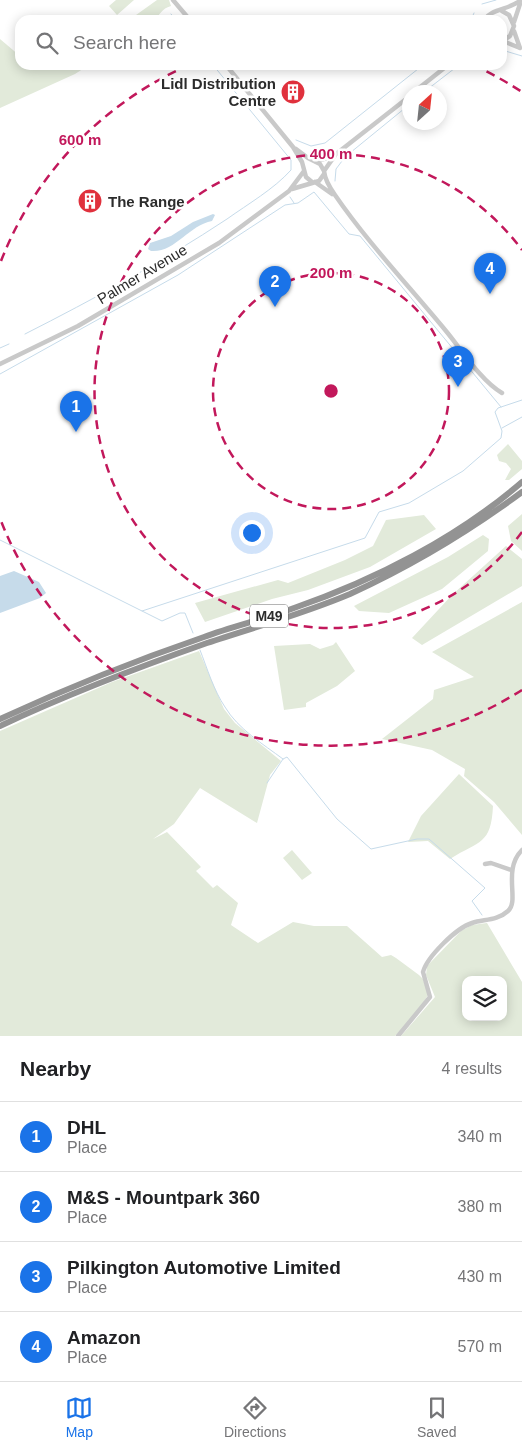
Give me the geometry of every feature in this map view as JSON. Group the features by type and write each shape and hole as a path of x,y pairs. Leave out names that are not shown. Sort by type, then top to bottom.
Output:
{"highway":[{"name":"M49","path":"0,719 122,666 294,608 345,588 427,548 477,517 522,482"},
{"name":"M49","path":"0,726 125,672 299,615 349,594 432,552 522,492"}],"street":[{"path":"173,0 186,15"},
{"path":"489,15 522,0"},
{"path":"507,38 510,36 514,26 522,0"},
{"path":"501,10 509,14 521,49"},
{"path":"507,43 521,49"},
{"path":"230,70 293,147 307,179 335,196"},
{"path":"423,85 442,70"},
{"path":"289,191 308,164 336,154 402,102"},
{"path":"293,147 322,165 335,196 475,367 494,388 502,393"},
{"path":"289,191 321,179 336,154"},
{"name":"Palmer Avenue","path":"0,364 78,326 173,271 219,243 289,191"},
{"path":"398,1036 430,997 423,972 428,961 449,939 465,927 499,917 511,909 513,902 511,870 522,850"},
{"path":"485,864 491,863 511,870"}],"green space":[{"path":"116,0 134,0 117,15 109,6"},
{"path":"157,0 169,0 171,6 158,15 136,15"},
{"path":"0,39 15,52 15,70 81,70 75,74 0,108"},
{"path":"508,444 522,461 522,469 509,480 505,480 511,469 506,463 499,461 497,455"},
{"path":"522,514 522,551 511,541 508,526"},
{"path":"424,515 436,529 370,567 308,590 272,599 205,622 195,603 278,580 288,583 345,560 373,546 386,520"},
{"path":"483,535 489,539 488,551 442,589 389,613 359,611 354,606 448,557"},
{"path":"506,546 522,559 522,586 422,645 412,638 452,595"},
{"path":"522,602 522,835 494,802 464,776 465,769 432,750 382,739 433,699 434,690 474,677 432,652"},
{"path":"336,642 355,671 337,686 306,703 306,707 284,710 274,646 310,644 320,649 333,645"},
{"path":"199,651 224,709 235,723 281,761 270,775 257,823 200,788 174,824 153,839 167,832 201,867 196,871 213,888 217,885 238,903 231,925 258,943 293,922 314,926 347,926 382,957 391,955 419,975 423,979 428,995 417,1013 395,1036 0,1036 0,731 112,682"},
{"path":"459,774 493,806 492,819 490,828 482,840 450,859 428,841 408,842 421,816"},
{"path":"292,850 312,873 302,880 283,858"},
{"path":"487,923 522,982 522,1036 401,1036 435,997 426,975 427,966 461,931 472,925"}],"water":[{"path":"213,214 215,215 212,221 196,228 167,248 151,251 148,249 150,243 171,236 193,222"},
{"path":"14,571 39,582 46,593 40,598 0,613 0,576"}],"waterway":[{"path":"482,4 496,0"},
{"path":"507,52 522,56"},
{"path":"25,334 102,294 178,250 277,184 291,170 291,160 217,70"},
{"path":"296,140 311,146 325,143 417,70"},
{"path":"433,85 453,70"},
{"path":"335,181 336,169 345,157 402,111"},
{"path":"0,374 178,275 285,205 298,203 314,192 349,234 360,236 501,407"},
{"path":"290,197 294,203"},
{"path":"0,348 9,344"},
{"path":"0,540 142,611 365,538 379,512 409,503 463,471 501,438 502,431 495,412 498,408 522,400"},
{"path":"502,428 522,417"},
{"path":"142,611 162,621 180,613 185,613 193,633"},
{"path":"200,650 217,694 230,715 251,736 283,759"},
{"path":"267,783 283,759 287,757 337,819 371,849 417,839 429,839 485,888 472,901 482,915"}],"place":[{"name":"Lidl Distribution Centre","path":"293,92"},
{"name":"The Range","path":"90,201"},
{"name":"Amazon","path":"490,294"},
{"name":"M&S - Mountpark 360","path":"275,307"},
{"name":"Pilkington Automotive Limited","path":"458,387"},
{"name":"DHL","path":"76,432"}]}
